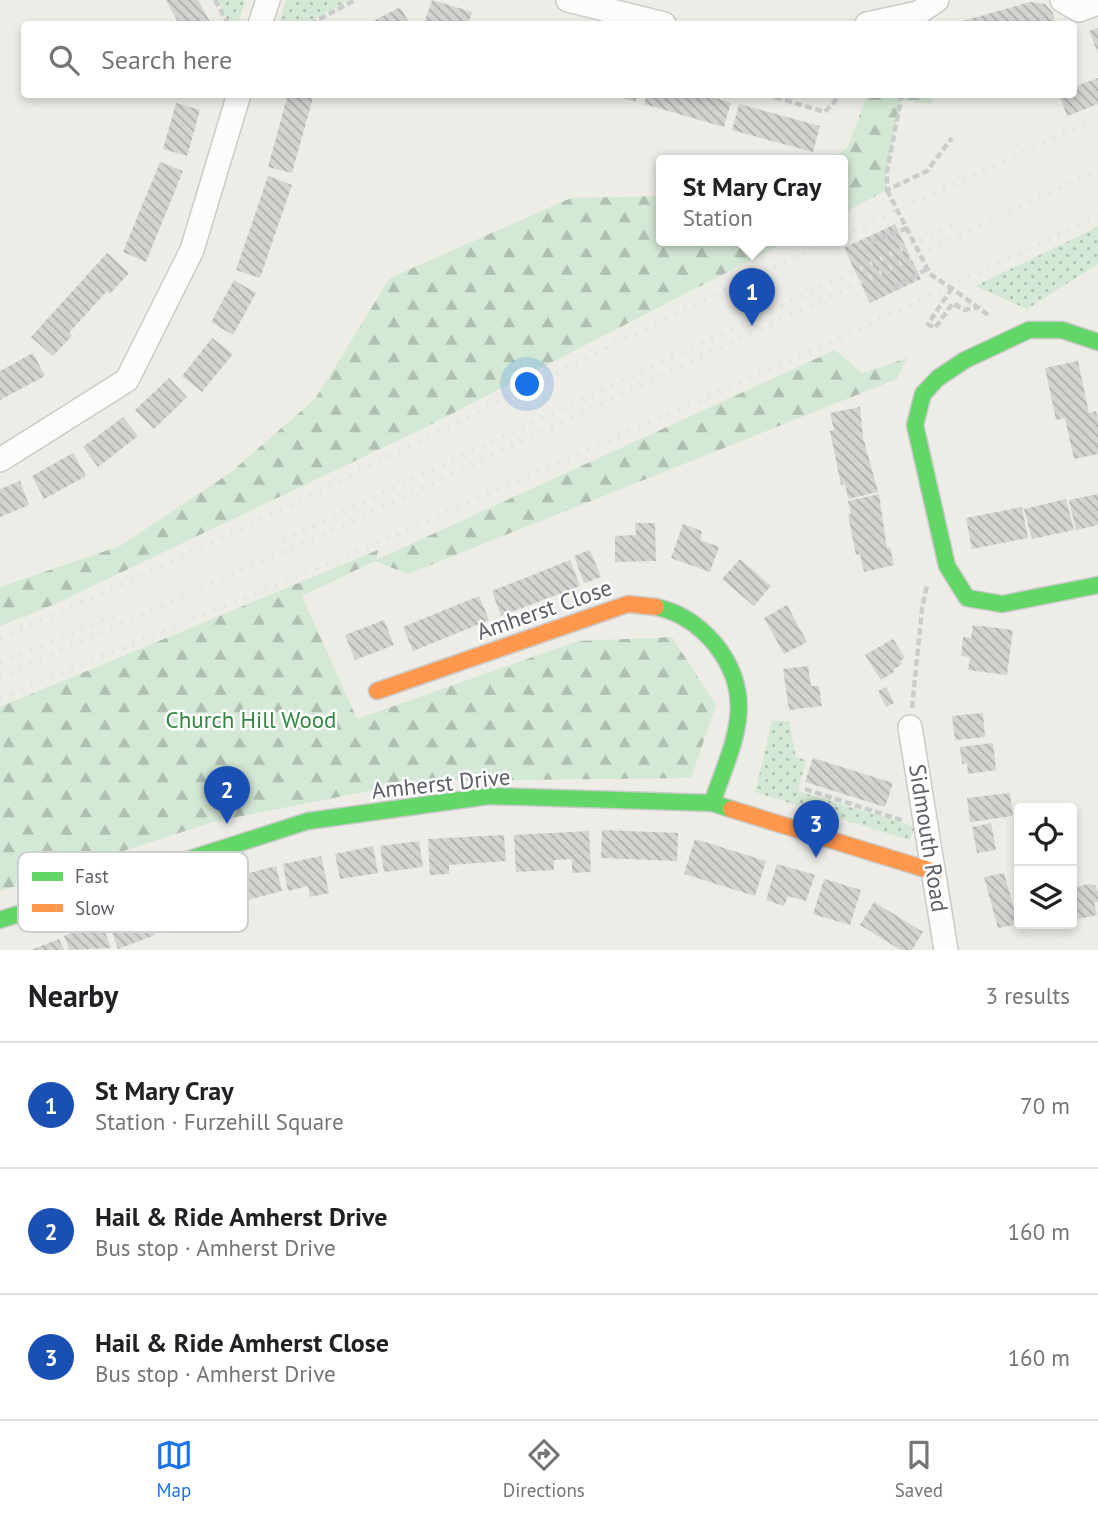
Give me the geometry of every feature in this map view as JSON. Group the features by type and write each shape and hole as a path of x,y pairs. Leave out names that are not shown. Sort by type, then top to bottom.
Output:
{"street":[{"path":"261,21 268,0"},
{"path":"568,0 652,21"},
{"path":"1062,0 1079,10 1098,4"},
{"path":"875,21 923,4"},
{"path":"0,460 127,380 192,250 238,98"},
{"path":"1098,342 1076,332 1040,328 1003,339 930,383 918,402 915,425 947,566 967,597 1002,604 1098,585"},
{"name":"Amherst Close","path":"377,691 628,604 669,607 693,620 730,660 742,690 740,718 712,803"},
{"name":"Sidmouth Road","path":"910,727 946,950"},
{"name":"Amherst Drive","path":"212,852 308,821 489,796 712,803 935,872"},
{"name":"Amherst Drive","path":"0,920 18,914"}],"path":[{"path":"215,0 226,21"},
{"path":"316,21 355,0"},
{"path":"778,98 825,112 837,98"},
{"path":"901,98 887,171 887,190 927,269 965,298"},
{"path":"887,190 927,171 952,138"},
{"path":"871,242 907,228"},
{"path":"893,288 927,269"},
{"path":"954,290 928,324 935,328 954,303 964,310 978,307"},
{"path":"910,727 922,609"},
{"path":"805,789 928,829"}],"green space":[{"path":"217,0 245,0 239,21 228,21"},
{"path":"286,0 349,0 310,21 280,21"},
{"path":"866,98 933,98 931,104 901,100 887,171 887,190 848,210 848,155 838,155 848,147"},
{"path":"656,196 656,246 778,246 426,427 55,604 0,626 0,587 120,546 230,473 315,399 390,278 571,198"},
{"path":"1098,227 1098,264 1027,309 975,286"},
{"name":"Church Hill Wood","path":"835,350 862,373 907,358 897,379 408,574 375,561 302,596 357,719 578,641 672,637 716,705 691,778 421,781 216,821 120,852 18,852 18,885 0,891 0,707 378,550 376,560"},
{"path":"772,721 789,721 796,757 806,760 798,791 916,827 909,840 755,792"}],"building":[{"path":"166,0 198,0 209,21 177,21"},
{"path":"432,0 472,12 469,21 425,21"},
{"path":"1030,2 1045,4 1053,13 1054,21 963,21"},
{"path":"400,7 408,21 374,21"},
{"path":"1098,28 1098,53 1089,31"},
{"path":"1098,78 1098,104 1067,116 1060,98 1077,98 1077,86"},
{"path":"287,98 313,98 292,173 268,167"},
{"path":"646,98 715,98 731,103 724,127 644,104"},
{"path":"176,103 200,110 187,156 163,149"},
{"path":"739,104 820,126 813,152 732,130"},
{"path":"160,162 183,171 146,262 123,252"},
{"path":"268,176 292,185 260,278 236,270"},
{"path":"895,224 921,279 870,303 844,248"},
{"path":"107,253 129,273 110,294 107,291 69,333 72,336 53,356 31,337"},
{"path":"234,280 256,293 233,335 211,322"},
{"path":"212,338 233,354 202,392 182,376"},
{"path":"33,353 45,376 0,400 0,371"},
{"path":"1078,361 1089,413 1096,411 1098,419 1098,454 1074,459 1065,418 1056,420 1045,368"},
{"path":"169,378 187,397 154,429 135,410"},
{"path":"860,407 863,437 878,492 848,499 845,484 841,485 830,431 834,430 830,413"},
{"path":"123,417 138,436 98,467 83,447"},
{"path":"73,453 86,476 44,499 32,476"},
{"path":"20,481 29,505 0,517 0,489"},
{"path":"879,494 887,548 890,547 894,565 864,572 860,554 856,555 848,501"},
{"path":"1098,494 1098,525 1076,530 1069,500"},
{"path":"1066,499 1074,530 1032,539 1024,509"},
{"path":"1022,507 1028,538 972,549 966,518"},
{"path":"635,523 655,523 656,561 615,562 615,536 636,535"},
{"path":"683,524 702,531 700,540 719,547 710,572 671,558"},
{"path":"590,550 601,577 584,583 574,556"},
{"path":"740,559 771,586 754,606 722,579"},
{"path":"570,560 580,586 501,616 492,591"},
{"path":"479,596 489,620 413,651 403,627"},
{"path":"787,605 807,642 784,654 764,618"},
{"path":"384,620 394,645 355,660 345,635"},
{"path":"973,625 1013,630 1007,675 968,670 970,657 961,656 963,637 971,638"},
{"path":"893,639 905,658 894,672 881,680 865,655"},
{"path":"808,666 811,686 819,686 822,706 789,710 783,669"},
{"path":"886,687 894,703 886,707 878,691"},
{"path":"983,713 985,737 955,740 952,716"},
{"path":"993,743 996,770 968,774 967,763 962,764 960,747"},
{"path":"813,758 893,783 885,807 805,782"},
{"path":"1010,793 1013,816 970,822 967,798"},
{"path":"991,823 996,850 977,853 972,827"},
{"path":"602,830 678,833 677,861 601,858"},
{"path":"589,831 591,872 572,873 572,859 554,860 554,870 516,872 514,835"},
{"path":"504,835 506,861 449,865 449,874 430,875 428,839"},
{"path":"695,839 766,861 755,896 684,874"},
{"path":"419,841 423,867 384,872 380,846"},
{"path":"373,846 378,873 340,879 335,854"},
{"path":"321,856 329,893 310,897 308,886 288,891 283,864"},
{"path":"777,864 815,875 806,901 788,896 784,906 766,900"},
{"path":"276,866 282,891 248,900 248,873"},
{"path":"1004,873 1014,909 1014,925 998,928 984,877"},
{"path":"824,879 861,890 850,925 813,914"},
{"path":"1095,885 1098,892 1098,902 1094,903 1097,915 1077,919 1077,887"},
{"path":"874,902 923,932 912,950 901,950 860,925"},
{"path":"75,932 105,932 111,948 69,950 64,936"},
{"path":"112,932 154,932 155,935 118,949"},
{"path":"59,939 64,950 31,950"}],"railway":[{"path":"848,233 1098,118"},
{"path":"0,677 348,523 1098,170"},
{"path":"0,698 359,551 829,343 1098,216"},
{"path":"283,540 955,224"},
{"path":"0,638 210,543 818,246"},
{"path":"0,663 120,613"}],"traffic: fast":[{"path":"1098,342 1062,330 1029,330 965,360 938,378 923,394 915,425 947,566 967,598 1002,604 1098,585"},
{"path":"656,607 681,616 702,631 715,644 728,664 736,684 739,703 733,742 712,803"},
{"path":"212,852 308,821 489,796 712,803 731,809"},
{"path":"0,920 18,914"}],"traffic: slow":[{"path":"377,691 628,604 656,607"},
{"path":"731,809 935,872"}],"place":[{"name":"St Mary Cray","path":"752,326"},
{"name":"Hail & Ride Amherst Drive","path":"227,824"},
{"name":"Hail & Ride Amherst Close","path":"816,858"}]}
